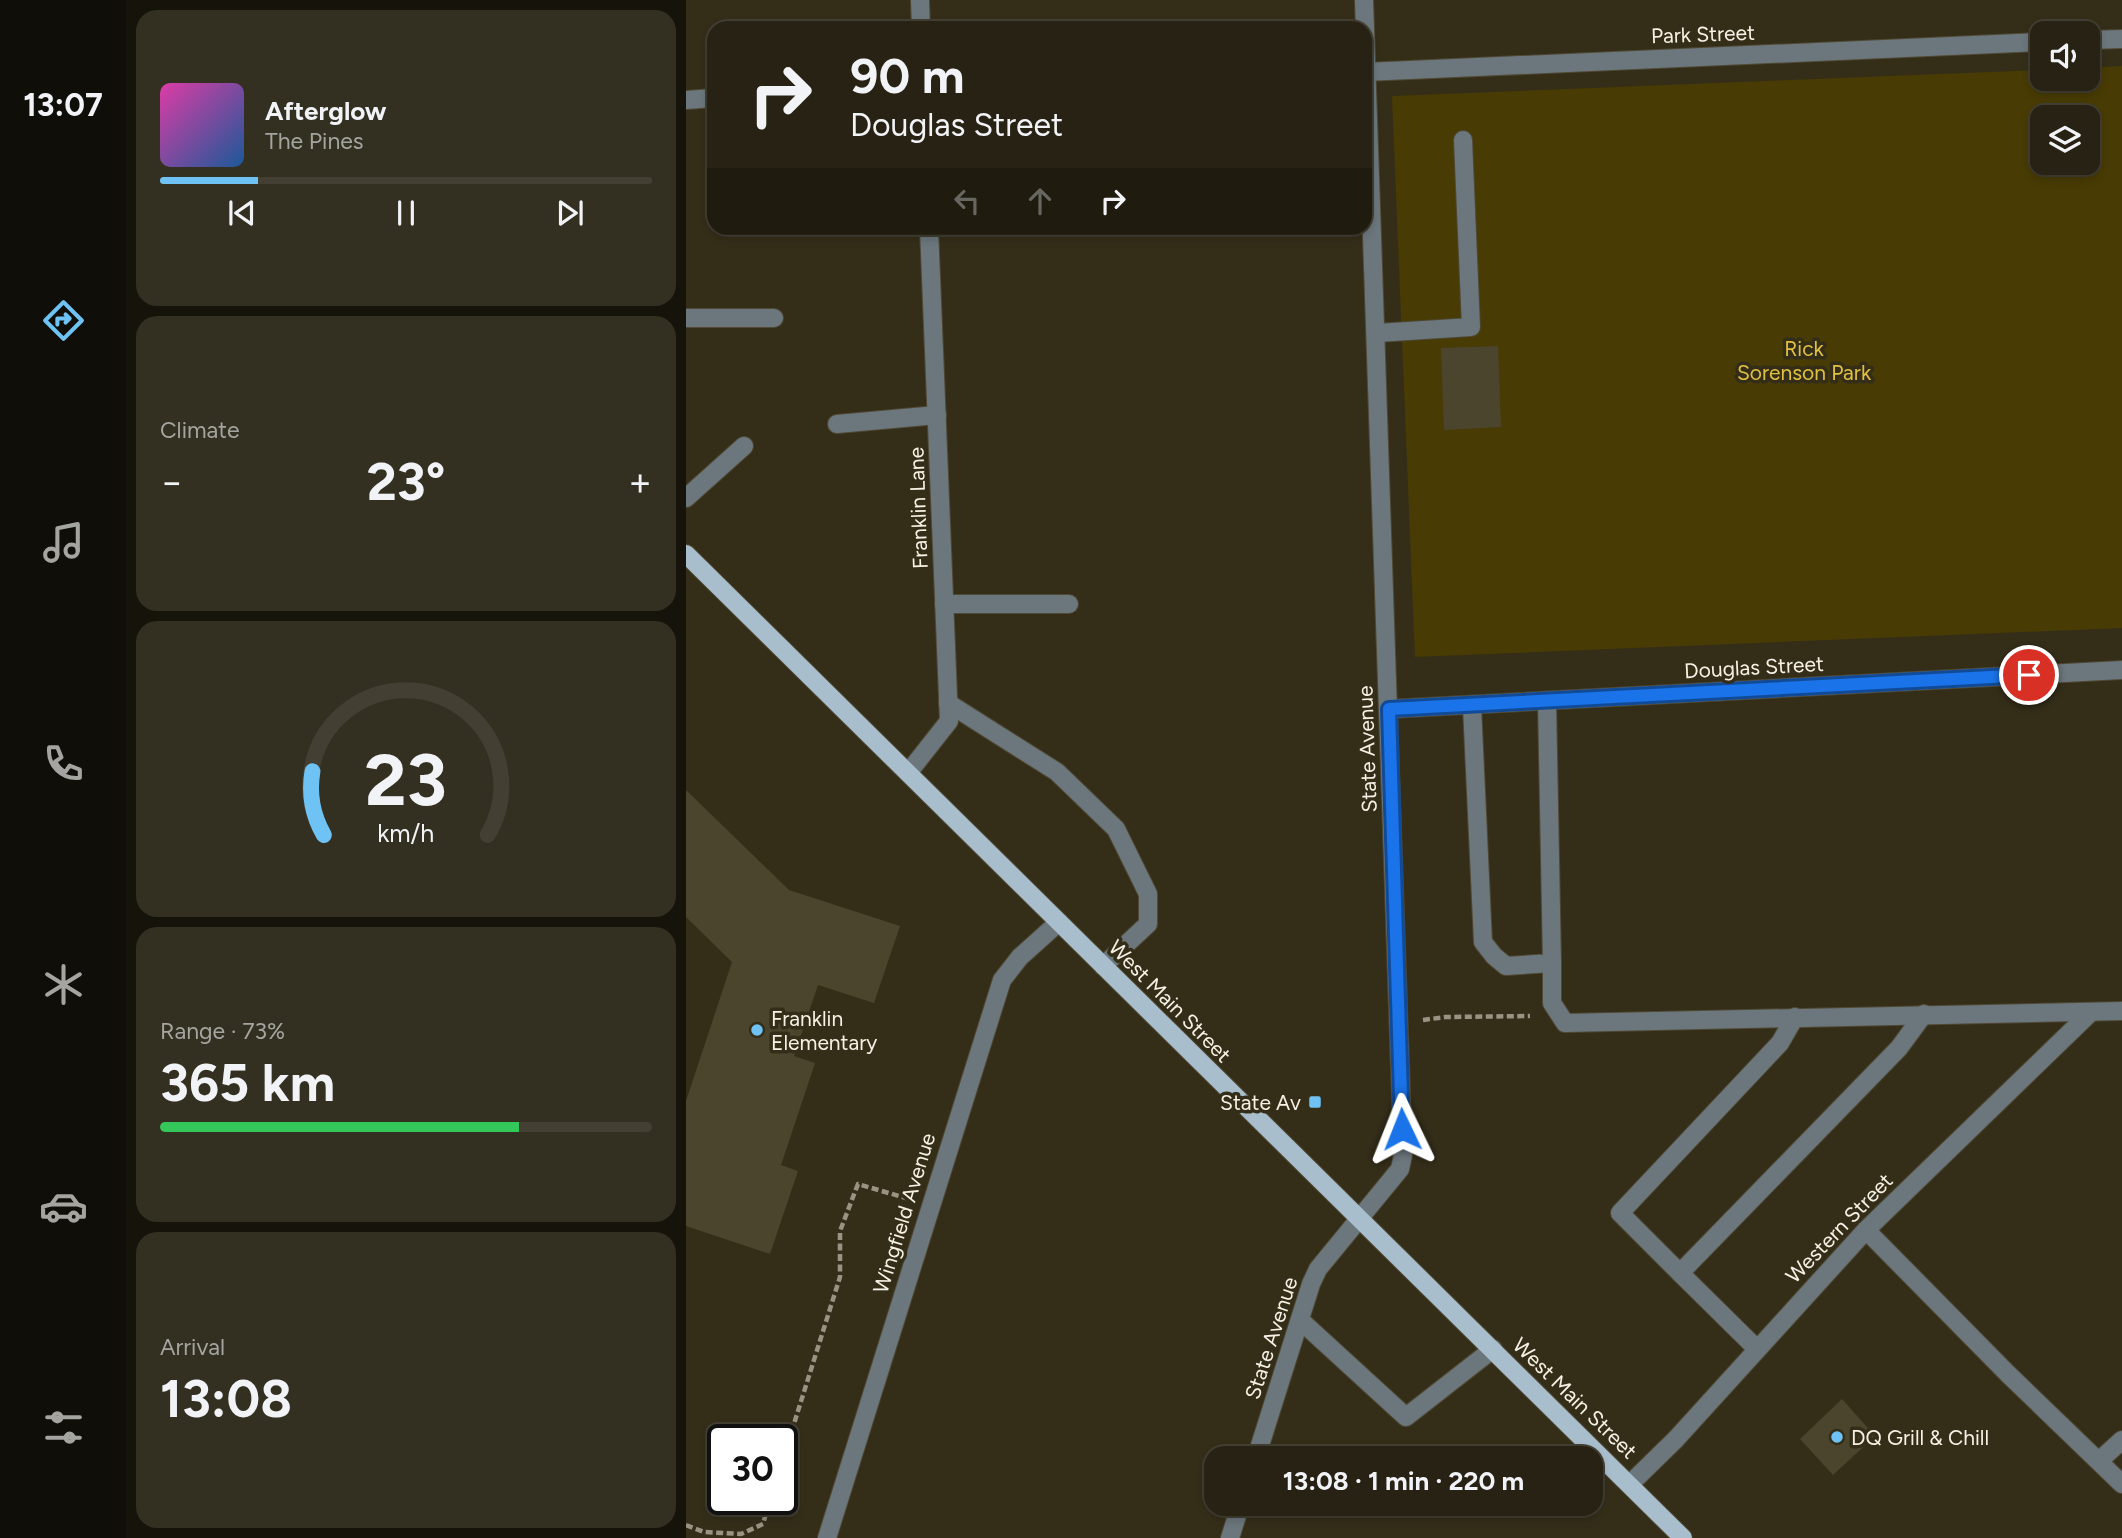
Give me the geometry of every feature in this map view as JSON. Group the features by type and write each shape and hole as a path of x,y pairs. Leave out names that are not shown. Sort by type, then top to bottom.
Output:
{"main road":[{"name":"West Main Street","path":"686,554 1683,1538"}],"street":[{"path":"920,0 921,21"},
{"name":"State Avenue","path":"1364,0 1365,21"},
{"path":"2100,40 2122,39"},
{"name":"Park Street","path":"1372,72 2030,43"},
{"path":"686,100 707,99"},
{"path":"1377,333 1471,327 1463,140"},
{"name":"State Avenue","path":"1260,1446 1318,1269 1400,1169 1403,1155 1372,214"},
{"name":"Franklin Lane","path":"908,773 949,721 929,235"},
{"path":"686,318 774,318"},
{"path":"837,424 937,415"},
{"path":"686,498 744,446"},
{"path":"944,604 1069,604"},
{"name":"Douglas Street","path":"1389,709 2122,670"},
{"path":"1547,701 1552,1003 1565,1023 2122,1011"},
{"path":"948,703 1057,772 1116,829 1148,894 1148,924 1103,966"},
{"path":"1472,706 1483,942 1506,966 1552,963"},
{"name":"Wingfield Avenue","path":"827,1538 1002,980 1020,957 1059,922"},
{"name":"Western Street","path":"1630,1484 1676,1438 1866,1230 2090,1013"},
{"path":"1680,1273 1899,1048 1924,1014"},
{"path":"1757,1349 1620,1213 1780,1043 1795,1017"},
{"path":"1866,1230 2008,1374 2122,1484"},
{"path":"1300,1320 1406,1417 1493,1349"},
{"path":"2099,1461 2122,1440"},
{"path":"1230,1538 1237,1516"}],"path":[{"path":"1398,1024 1446,1017 1527,1016 1565,1023"},
{"path":"794,1424 840,1277 840,1231 858,1184 930,1205"},
{"path":"686,1525 704,1532 741,1534 763,1524 766,1515"}],"green space":[{"name":"Rick Sorenson Park","path":"2122,66 2122,628 1415,657 1392,96 2030,70 2030,91 2100,91 2100,67"}],"building":[{"path":"1498,346 1501,427 1444,430 1441,348"},
{"name":"Franklin Elementary","path":"686,790 789,890 900,926 874,1003 818,985 794,1056 815,1063 781,1165 798,1171 770,1254 686,1226 686,1101 732,962 686,917"},
{"name":"DQ Grill & Chill","path":"1842,1399 1875,1436 1833,1475 1800,1439"}],"place":[{"name":"Franklin Elementary","path":"757,1030"},
{"name":"State Av","path":"1315,1102"},
{"name":"DQ Grill & Chill","path":"1837,1437"}],"route":[{"path":"1402,1129 1389,709 2029,675"}]}
